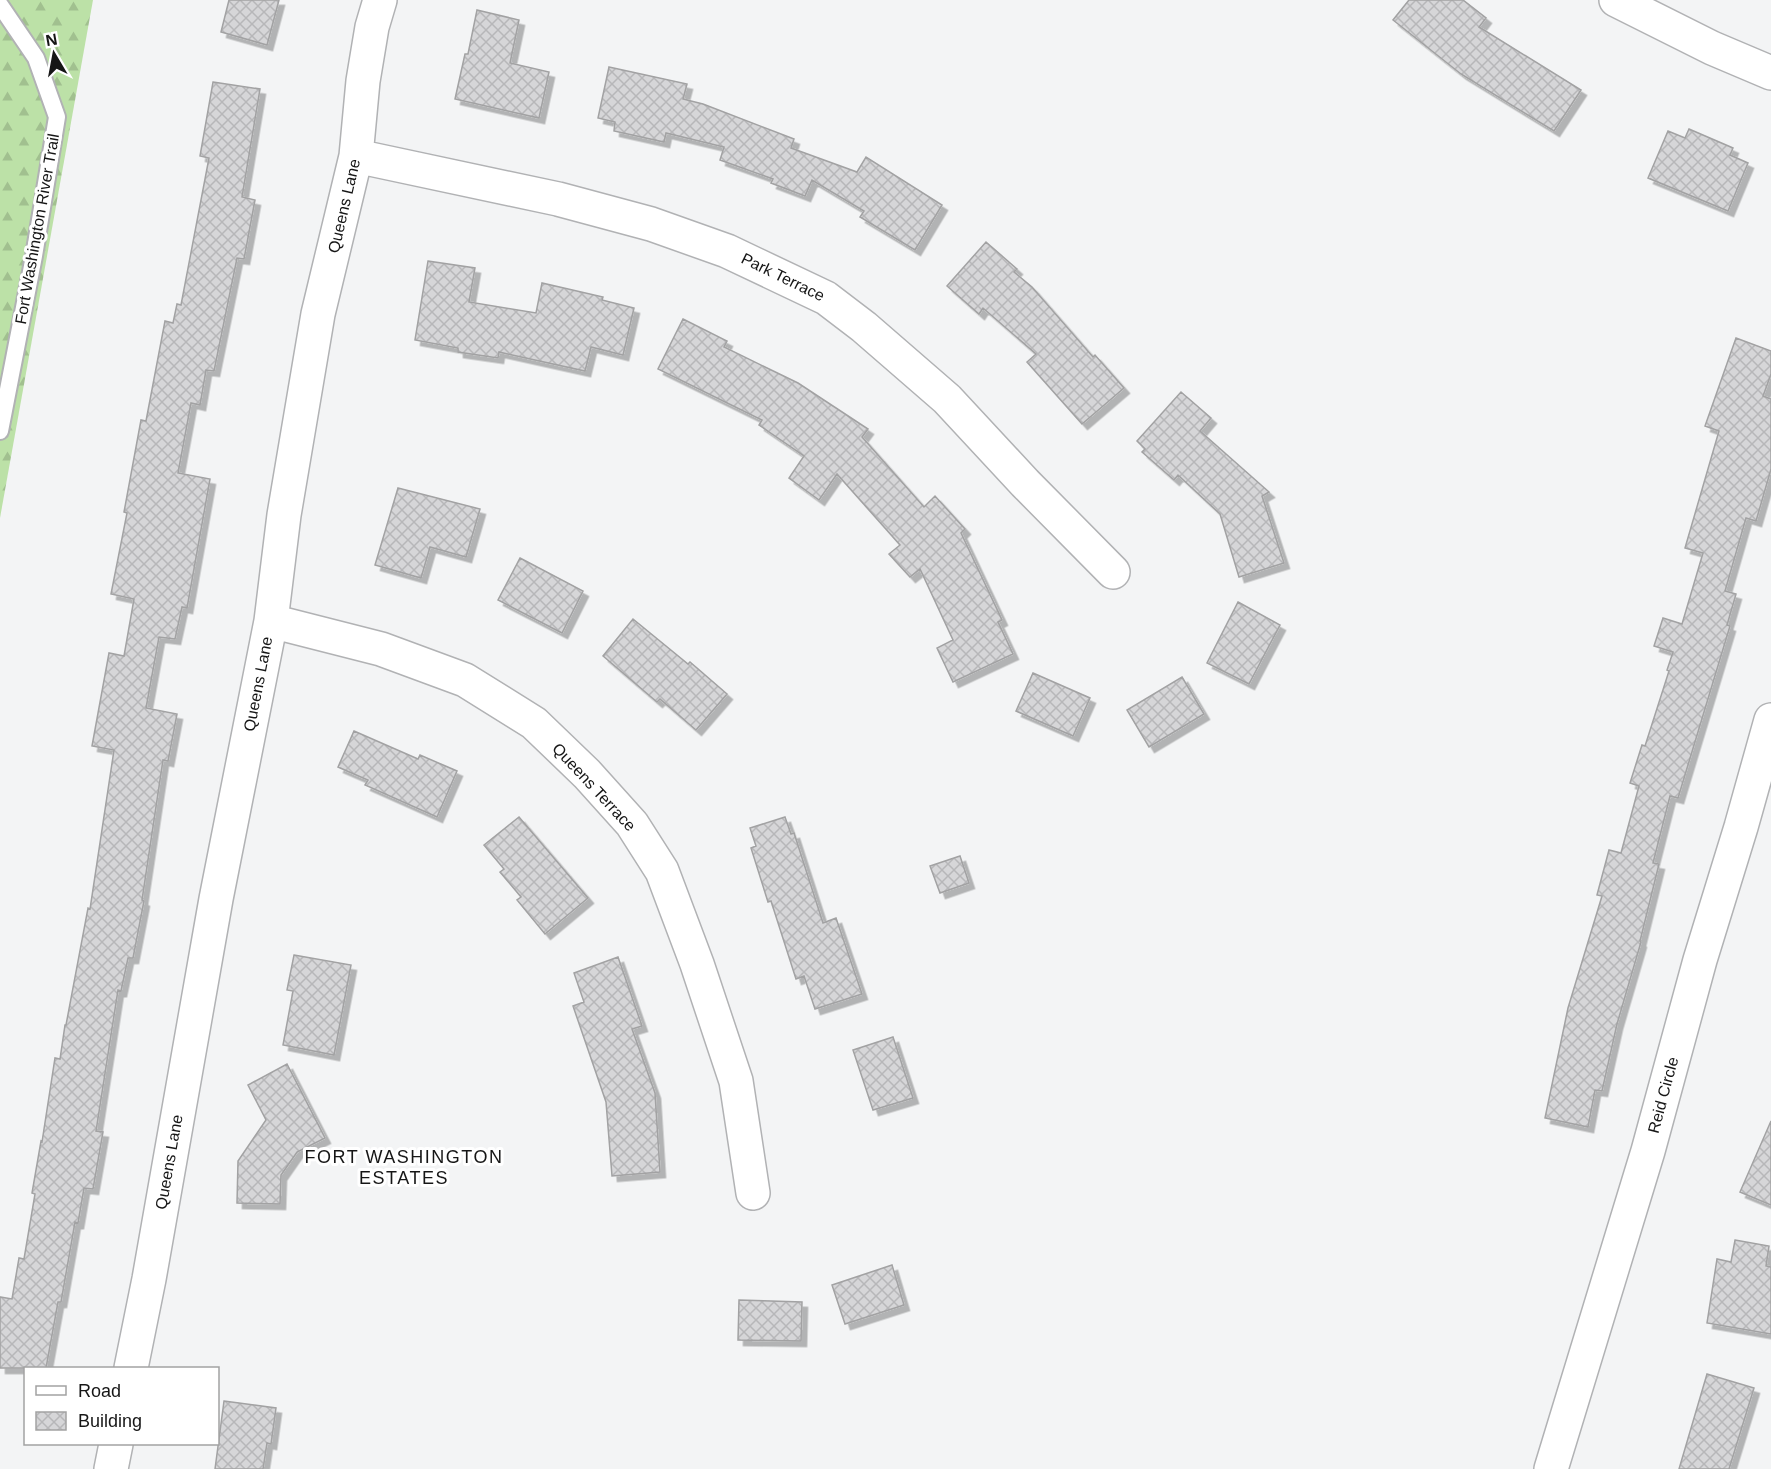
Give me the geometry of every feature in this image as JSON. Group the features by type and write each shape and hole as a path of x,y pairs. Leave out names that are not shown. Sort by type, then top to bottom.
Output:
{"street":[{"name":"Queens Lane","path":"131,1367 149,1279 216,899 271,621 284,515 318,314 356,156 363,81 372,27 380,0"},
{"path":"1616,0 1712,48 1771,73"},
{"name":"Park Terrace","path":"356,156 558,199 651,224 727,250 826,298 864,327 947,399 1025,483 1113,572"},
{"name":"Queens Terrace","path":"271,621 381,649 465,680 534,723 587,774 632,825 662,871 697,964 736,1081 753,1193"},
{"name":"Reid Circle","path":"1551,1469 1648,1151 1700,960 1742,827 1771,720"},
{"path":"111,1469 117,1445"}],"lane":[{"name":"Fort Washington River Trail","path":"0,5 36,58 57,117 34,256 0,431"}],"green space":[{"path":"0,0 93,0 0,518"}],"building":[{"path":"229,0 279,0 267,45 221,32"},
{"path":"1409,0 1463,0 1486,18 1479,27 1581,90 1554,131 1461,74 1393,20"},
{"path":"477,10 519,20 510,63 549,72 539,118 455,99 465,54 468,54"},
{"path":"609,67 687,84 683,99 703,104 794,139 791,148 857,172 866,157 942,205 915,250 860,217 864,211 812,180 805,196 771,183 773,179 720,160 724,147 666,133 664,142 614,131 615,122 598,118"},
{"path":"213,82 260,89 242,197 255,200 244,259 237,258 214,371 206,370 200,405 191,403 178,473 210,479 187,608 182,607 175,639 159,637 146,708 177,714 168,761 163,760 142,900 144,901 133,958 128,958 121,991 118,990 96,1131 103,1132 93,1189 84,1188 78,1223 75,1222 61,1302 58,1302 46,1367 0,1368 0,1297 12,1299 19,1258 24,1259 35,1194 32,1193 55,1058 60,1059 88,908 90,909 114,750 92,746 109,653 124,656 134,599 111,594 127,513 124,512 141,420 146,421 165,321 173,323 177,304 181,305 209,158 200,156"},
{"path":"1689,129 1733,148 1730,155 1748,163 1728,211 1648,178 1668,131 1685,138"},
{"path":"986,242 1017,269 1014,272 1032,287 1093,357 1095,355 1124,388 1082,424 1027,362 1036,354 983,308 979,314 947,286"},
{"path":"428,261 475,268 469,302 536,313 542,283 603,297 602,300 634,308 623,355 591,347 585,371 499,352 498,358 458,352 458,348 415,340"},
{"path":"683,319 727,341 724,347 798,383 868,429 862,437 924,507 935,496 965,529 961,533 1002,620 998,622 1013,654 953,682 937,648 953,640 920,569 910,577 889,554 900,545 837,474 819,500 789,478 804,456 759,425 762,420 658,369"},
{"path":"1736,338 1771,351 1771,374 1763,396 1771,399 1771,469 1756,521 1746,518 1725,591 1736,594 1727,625 1730,626 1678,798 1670,796 1653,863 1659,864 1602,1091 1595,1090 1588,1127 1545,1118 1568,1008 1602,896 1597,895 1609,850 1621,853 1639,786 1630,783 1642,745 1645,746 1669,671 1667,670 1673,652 1654,646 1663,618 1682,624 1703,553 1685,548 1719,431 1705,426"},
{"path":"1181,392 1211,418 1200,431 1269,492 1262,496 1284,563 1239,577 1220,514 1178,475 1174,480 1142,452 1145,449 1137,441"},
{"path":"398,488 480,509 466,557 430,547 421,578 375,565"},
{"path":"520,558 583,591 562,633 498,600"},
{"path":"1238,602 1280,625 1249,684 1207,663"},
{"path":"633,619 688,664 690,662 727,694 696,730 660,699 657,702 603,656"},
{"path":"1033,673 1090,698 1073,736 1016,711"},
{"path":"1182,677 1204,714 1149,747 1127,710"},
{"path":"354,731 418,759 420,755 457,771 437,817 365,785 368,780 338,767"},
{"path":"519,817 588,898 545,934 517,900 521,897 500,872 504,869 484,845"},
{"path":"785,817 791,834 794,833 823,923 836,918 862,994 815,1009 804,976 796,979 751,848 756,846 750,828"},
{"path":"960,856 969,883 940,893 930,866"},
{"path":"294,955 351,965 334,1055 283,1045 293,991 287,990"},
{"path":"618,957 642,1026 632,1029 655,1093 660,1172 612,1176 606,1102 573,1006 584,1002 574,973"},
{"path":"893,1037 913,1098 873,1110 853,1050"},
{"path":"287,1064 325,1138 297,1152 281,1175 280,1204 237,1203 238,1161 266,1120 248,1085"},
{"path":"1771,1121 1771,1205 1740,1192"},
{"path":"1735,1240 1769,1246 1766,1266 1771,1267 1771,1334 1707,1323 1717,1259 1731,1262"},
{"path":"892,1265 904,1305 845,1324 832,1285"},
{"path":"739,1300 802,1302 801,1341 738,1340"},
{"path":"1707,1374 1754,1388 1729,1469 1679,1469"},
{"path":"224,1401 276,1408 271,1444 267,1443 263,1469 215,1469"}],"district":[{"name":"FORT WASHINGTON ESTATES","path":"404,1167"}]}
